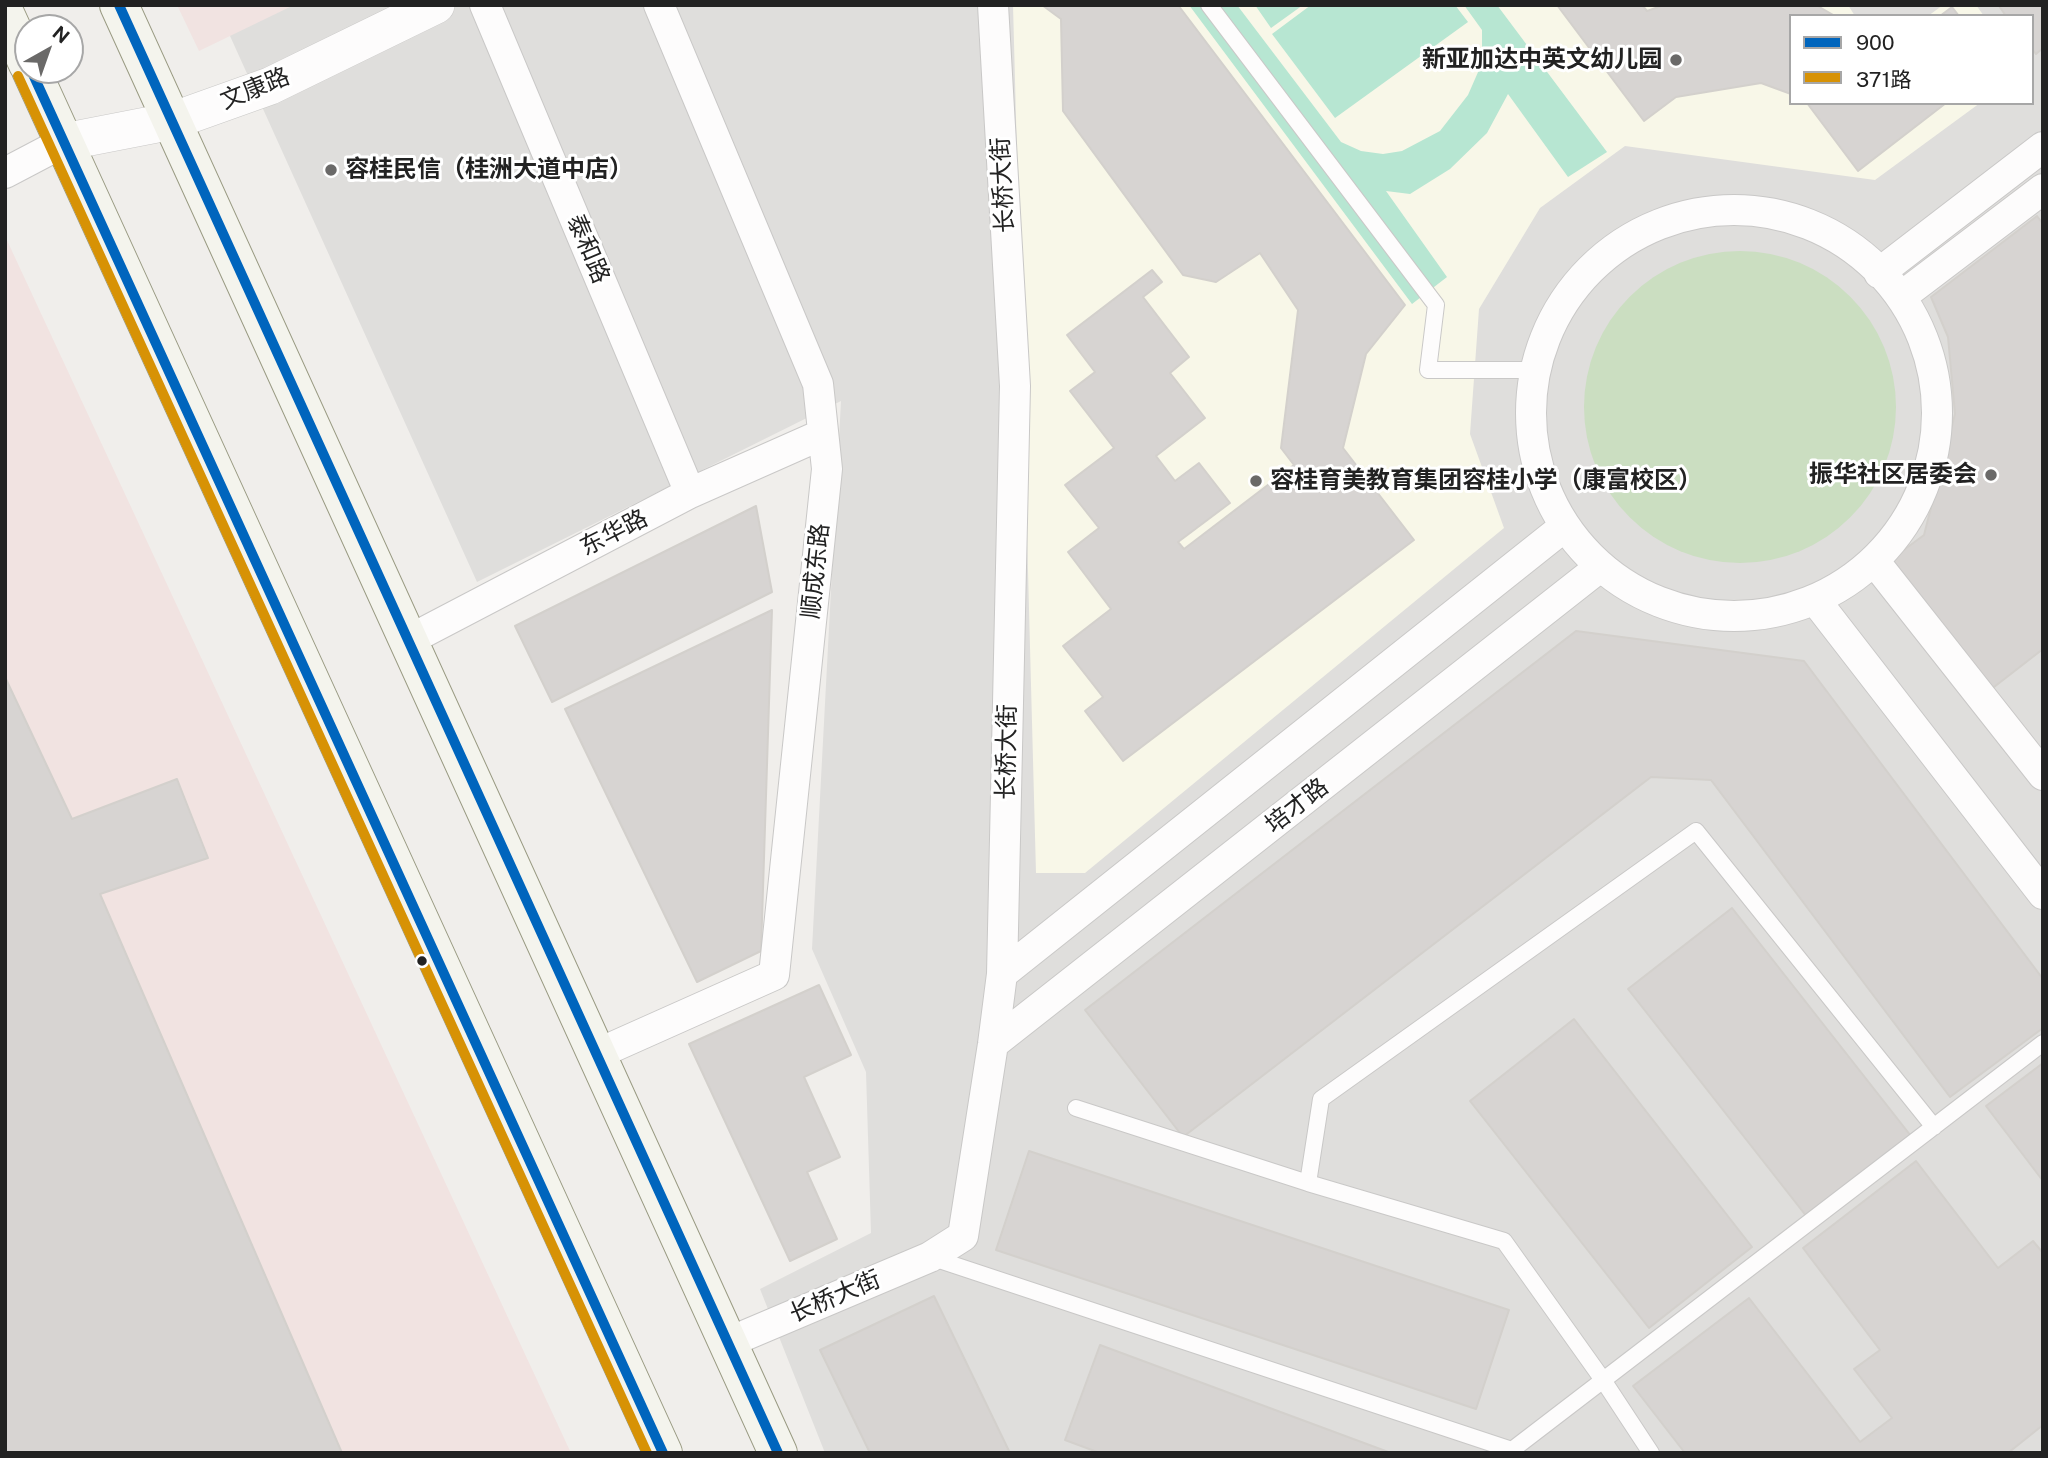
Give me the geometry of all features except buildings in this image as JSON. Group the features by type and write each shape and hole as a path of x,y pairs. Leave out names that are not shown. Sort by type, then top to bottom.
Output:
{"main road":[{"path":"119,5 778,1453"},
{"path":"5,14 14,34"},
{"path":"37,84 663,1453"}],"street":[{"name":"文康路","path":"64,142 172,121 270,86 436,5"},
{"name":"泰和路","path":"485,5 690,493"},
{"name":"顺成东路","path":"597,1054 774,975 827,469 818,384 659,5"},
{"name":"长桥大街","path":"727,1343 930,1257 963,1236 1002,974 1016,386 993,5"},
{"path":"5,173 64,142"},
{"path":"1879,273 2043,147"},
{"path":"1902,296 2043,189"},
{"path":"1717,208 1788,216 1852,246 1879,273 1902,296 1928,348 1939,405 1933,463 1912,517 1875,562 1816,601 1748,617 1676,610 1600,567 1564,527 1535,462 1530,391 1549,323 1590,265 1649,226 1717,208"},
{"name":"东华路","path":"409,640 690,493 823,434"},
{"path":"1002,974 1564,527"},
{"path":"1875,562 2043,775"},
{"name":"培才路","path":"993,1044 1600,567"},
{"path":"1816,601 2043,894"}],"lane":[{"path":"1209,5 1436,305 1428,370 1535,370"},
{"path":"1308,1183 1321,1099 1696,831 1934,1127"},
{"path":"930,1257 1512,1450 2043,1043"},
{"path":"1076,1108 1308,1183 1504,1241 1603,1380 1651,1453"}],"shaded area":[{"path":"177,5 294,5 199,51"},
{"path":"216,5 2043,5 2043,1453 825,1453 760,1289 871,1233 866,1072 812,949 841,401 477,582"},
{"name":"容桂育美教育集团容桂小学（康富校区）","path":"1013,5 1848,5 1854,14 1789,14 1789,105 1977,105 1875,180 1625,146 1540,208 1479,309 1470,434 1504,528 1085,873 1036,873"},
{"path":"1943,5 1976,5 1983,14 1931,14"},
{"path":"5,236 571,1453 5,1453"}],"green space":[{"path":"1189,5 1237,5 1341,142 1361,151 1383,154 1402,151 1440,131 1468,95 1482,63 1482,30 1464,5 1497,5 1607,152 1568,177 1508,94 1487,133 1450,169 1410,194 1386,191 1447,277 1412,304"},
{"path":"1255,5 1303,5 1271,28"},
{"path":"1311,5 1455,5 1468,22 1335,118 1272,34"},
{"path":"1740,251 1770,254 1814,269 1839,286 1861,308 1884,347 1893,377 1896,407 1893,437 1878,481 1861,506 1839,528 1800,551 1770,560 1740,563 1710,560 1666,545 1641,528 1619,506 1596,467 1587,437 1584,407 1587,377 1602,333 1619,308 1641,286 1680,263 1710,254"}],"transit line":[{"name":"900","path":"119,5 778,1453"},
{"name":"371路","path":"22,84 647,1453"},
{"name":"900","path":"37,84 663,1453"}],"place":[{"name":"新亚加达中英文幼儿园","path":"1676,60"},
{"name":"容桂民信（桂洲大道中店）","path":"331,170"},
{"name":"振华社区居委会","path":"1991,475"},
{"name":"容桂育美教育集团容桂小学（康富校区）","path":"1256,481"}]}
